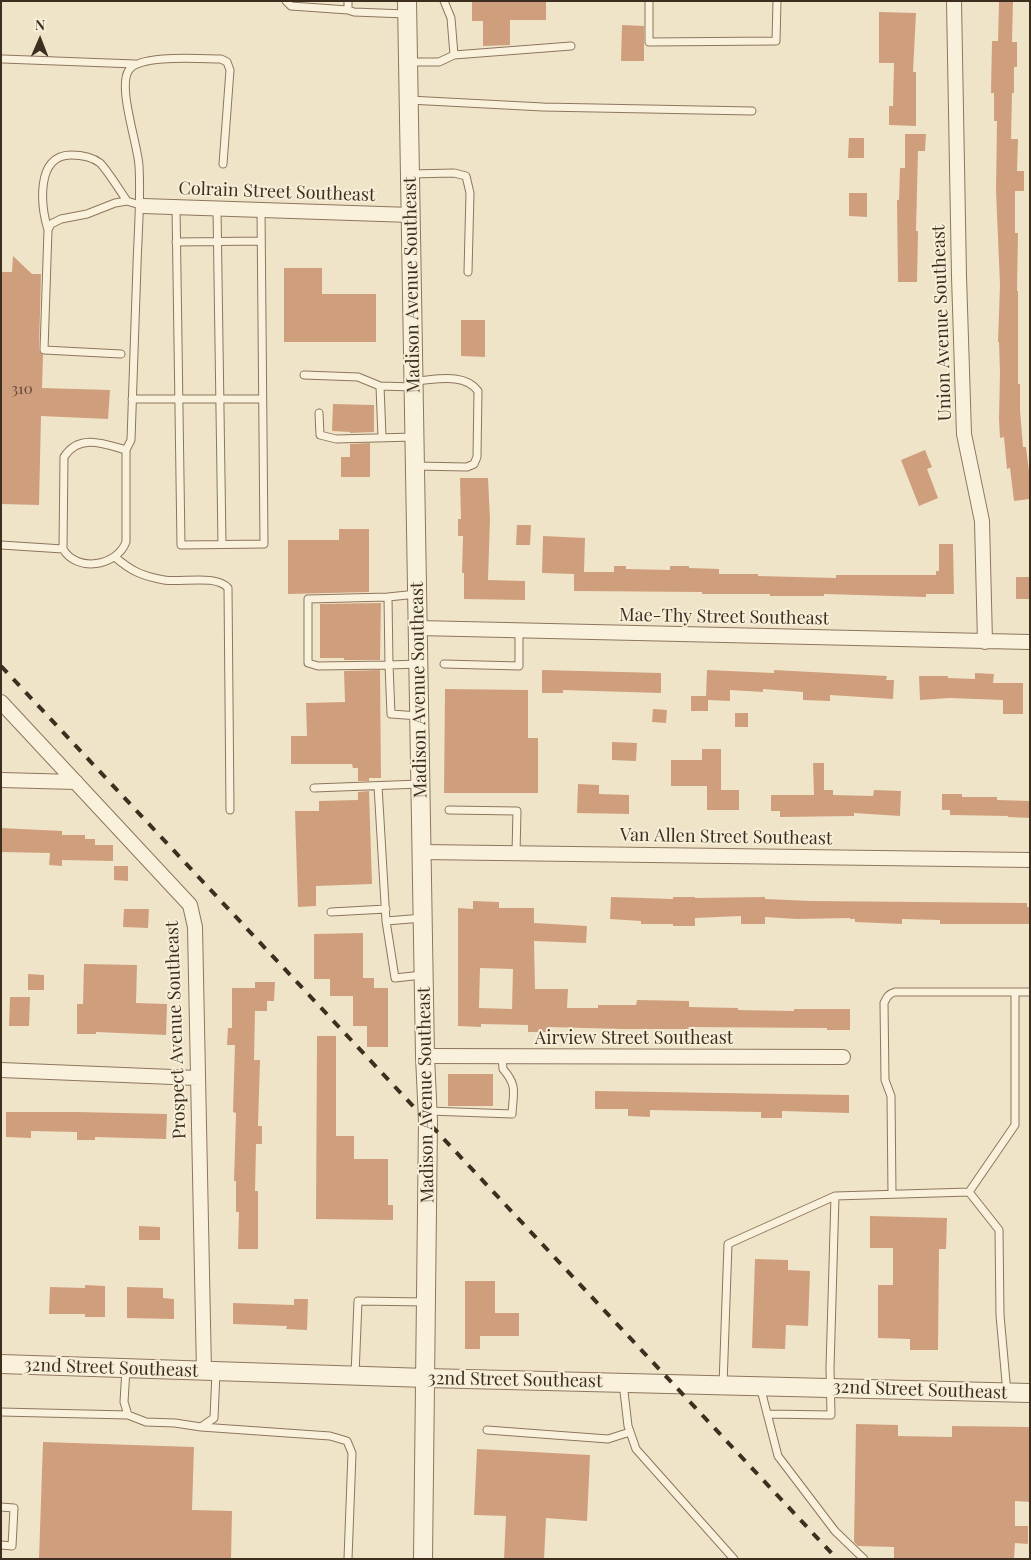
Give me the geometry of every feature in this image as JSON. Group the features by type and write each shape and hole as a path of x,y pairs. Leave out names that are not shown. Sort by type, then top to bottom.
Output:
{"street":[{"name":"Union Avenue Southeast","path":"954,1 964,434 982,521 985,642"},
{"name":"Madison Avenue Southeast","path":"407,8 422,918 428,1110 423,1559"},
{"name":"Colrain Street Southeast","path":"141,205 411,215"},
{"name":"Mae-Thy Street Southeast","path":"418,628 1030,642"},
{"name":"Prospect Avenue Southeast","path":"1,702 190,905 195,927 198,1078 210,1372"},
{"path":"1,780 76,782"},
{"name":"Van Allen Street Southeast","path":"421,852 1030,860"},
{"name":"Airview Street Southeast","path":"425,1056 843,1057"},
{"path":"1,1070 198,1078"},
{"name":"32nd Street Southeast","path":"1,1364 210,1372 1030,1393"}],"lane":[{"path":"286,1 291,6 354,12 407,8"},
{"path":"348,1 348,10"},
{"path":"444,1 451,18 454,55"},
{"path":"649,1 649,42 776,41 777,1"},
{"path":"408,62 438,62 454,55 571,46"},
{"path":"3,59 135,64 154,59 221,59 227,62 230,70 223,164"},
{"path":"126,450 100,442 82,443 70,448 64,457 63,549 68,558 92,564 105,562 123,550 126,542 126,450 131,440 141,205 138,156 125,91 125,80 128,70 135,64"},
{"path":"408,100 543,107 752,111"},
{"path":"121,354 44,350 48,230 43,214 44,174 50,163 65,155 83,155 100,163 127,201"},
{"path":"410,174 454,174 466,176 470,193 468,272"},
{"path":"48,230 51,224 61,219 87,214 127,201 141,205"},
{"path":"176,207 182,545 264,544 261,210"},
{"path":"217,209 222,544"},
{"path":"176,242 260,241"},
{"path":"304,376 358,377 380,386 457,379 467,380 473,384 478,391 477,456 474,464 467,467 415,466"},
{"path":"380,386 382,437"},
{"path":"132,399 262,399"},
{"path":"319,413 320,435 336,439 414,437"},
{"path":"1,545 63,549"},
{"path":"115,557 131,570 144,575 165,580 215,581 224,583 228,588 230,810"},
{"path":"417,594 388,597 308,599 308,663 318,666 418,664"},
{"path":"388,597 391,714 419,716"},
{"path":"444,664 518,666 519,631"},
{"path":"314,788 420,784"},
{"path":"378,786 386,921 395,978 424,974"},
{"path":"449,810 516,812 516,853"},
{"path":"331,912 386,909"},
{"path":"386,921 422,918"},
{"path":"892,1194 891,1096 885,1080 884,1003 886,998 889,994 895,992 1030,992"},
{"path":"969,1192 1015,1125 1015,992"},
{"path":"428,1110 512,1114 514,1086 511,1078 503,1069 502,1056"},
{"path":"722,1385 728,1244 835,1196 969,1192"},
{"path":"969,1192 999,1230 1000,1315 1007,1393"},
{"path":"767,1414 831,1415 835,1196"},
{"path":"355,1376 358,1301 427,1302"},
{"path":"126,1369 124,1402 128,1415"},
{"path":"201,1427 214,1418 210,1372"},
{"path":"623,1382 628,1426 636,1449 734,1559"},
{"path":"760,1386 778,1456 835,1531 864,1559"},
{"path":"1,1412 128,1415 146,1422 330,1436 347,1441 352,1453 348,1559"},
{"path":"487,1430 608,1438 630,1432"},
{"path":"1,1507 14,1508 12,1546 1,1545"}],"building":[{"path":"472,1 546,1 546,20 510,20 510,45 483,46 483,21 472,21"},
{"path":"999,1 1013,1 1012,42 1017,42 1017,67 1014,67 1011,139 1018,139 1017,171 1024,171 1024,191 1015,191 1015,233 1018,233 1018,384 1020,384 1023,447 1026,447 1030,479 1030,499 1014,501 1010,468 1007,469 1004,437 1000,438 999,419 1000,373 998,342 1000,285 996,191 997,121 994,121 994,93 991,93 992,41 998,41"},
{"path":"879,12 916,13 913,72 916,72 916,126 889,125 889,106 893,106 894,63 879,63"},
{"path":"622,25 644,26 644,61 621,61"},
{"path":"905,134 926,134 925,151 918,151 917,282 898,282 897,200 899,200 900,168 905,168"},
{"path":"849,138 864,138 864,158 848,158"},
{"path":"849,193 867,193 867,217 849,216"},
{"path":"13,256 32,274 41,274 39,350 43,355 42,388 110,390 108,419 41,416 39,505 1,504 1,272 12,272"},
{"path":"284,268 322,268 322,294 376,294 376,342 284,342"},
{"path":"461,320 485,320 485,357 461,356"},
{"path":"333,404 374,405 374,432 350,433 332,431"},
{"path":"370,443 370,477 341,477 341,457 350,457 350,444"},
{"path":"925,450 932,467 927,469 938,498 919,506 901,460"},
{"path":"460,478 488,478 490,519 488,580 525,581 525,600 464,599 464,573 462,573 463,536 458,536 458,519 461,519"},
{"path":"517,525 531,525 530,545 516,545"},
{"path":"339,529 369,529 369,592 288,594 288,540 339,540"},
{"path":"543,536 585,538 584,572 614,572 614,566 626,566 626,569 670,570 670,566 689,566 689,568 719,569 719,574 836,578 836,575 936,575 936,571 939,571 939,544 953,544 954,594 926,594 926,597 824,594 824,596 770,596 770,594 702,594 702,592 574,591 574,574 542,573"},
{"path":"1016,577 1030,577 1030,599 1016,599"},
{"path":"381,603 380,660 320,658 320,604"},
{"path":"380,670 381,778 369,778 369,781 358,781 358,768 353,768 352,764 291,764 291,736 307,736 306,703 345,702 344,671"},
{"path":"542,670 661,673 661,693 563,690 563,693 542,693"},
{"path":"707,670 774,673 774,670 887,676 886,680 894,680 893,699 830,695 830,701 803,700 803,692 763,689 763,692 730,690 730,701 708,700 708,711 691,711 691,696 706,696"},
{"path":"975,673 994,674 993,683 1023,683 1023,714 1003,714 1003,700 949,698 920,700 919,676 948,676 948,678 975,679"},
{"path":"445,689 528,690 528,738 538,738 538,793 444,793"},
{"path":"653,709 667,710 666,723 652,722"},
{"path":"735,713 748,713 748,727 735,727"},
{"path":"612,742 637,743 636,761 612,760"},
{"path":"702,749 721,749 721,790 739,790 739,810 707,810 707,786 671,786 671,760 702,760"},
{"path":"813,763 824,763 824,790 833,790 833,795 873,796 874,790 901,791 900,816 854,813 854,816 780,817 780,811 771,811 771,795 814,795"},
{"path":"578,784 599,785 599,794 629,795 629,814 577,813"},
{"path":"369,791 372,884 316,886 316,906 298,907 295,811 319,811 319,801 358,800 358,792"},
{"path":"942,794 962,794 962,797 997,797 997,800 1030,801 1030,818 950,815 950,810 942,810"},
{"path":"1,828 62,831 62,835 85,835 85,839 95,839 95,845 113,845 113,861 62,860 62,866 49,865 50,853 1,852"},
{"path":"114,866 128,866 128,881 114,880"},
{"path":"611,897 673,899 673,897 765,897 765,899 811,901 1027,903 1027,907 1030,907 1030,924 940,924 940,920 902,919 902,924 855,922 855,919 850,918 797,919 765,917 765,924 741,924 741,916 695,918 695,926 641,924 641,921 610,919"},
{"path":"473,901 499,902 499,908 534,908 534,923 587,926 586,943 534,941 535,989 568,989 567,1008 598,1008 598,1005 636,1005 637,1000 689,1001 689,1007 738,1008 738,1010 850,1009 850,1030 827,1030 827,1028 689,1027 689,1029 622,1029 549,1027 549,1032 528,1032 528,1025 481,1024 481,1027 458,1026 458,908 473,909","holes":["480,968 513,969 512,1009 479,1008"]},
{"path":"124,909 149,909 148,928 123,927"},
{"path":"363,933 363,978 374,978 374,988 388,988 388,1047 367,1047 367,1026 353,1026 353,996 330,996 330,979 314,979 314,934"},
{"path":"84,964 137,965 136,1003 167,1004 166,1035 96,1032 96,1034 77,1034 77,1004 83,1004"},
{"path":"28,974 44,975 44,990 28,990"},
{"path":"255,982 275,982 274,1001 267,1001 267,1011 255,1011 254,1060 260,1060 258,1126 262,1126 262,1144 256,1144 255,1191 258,1191 258,1249 238,1249 239,1212 236,1212 236,1181 234,1181 236,1113 233,1112 235,1045 227,1045 228,1028 232,1028 232,988 255,988"},
{"path":"10,997 30,997 29,1026 9,1026"},
{"path":"317,1036 336,1036 336,1136 354,1136 354,1159 388,1159 388,1205 393,1205 393,1220 316,1219"},
{"path":"448,1074 493,1074 493,1106 448,1106"},
{"path":"595,1091 849,1095 849,1113 782,1111 782,1118 761,1118 761,1112 650,1110 650,1117 628,1116 628,1109 595,1109"},
{"path":"6,1112 167,1114 166,1139 95,1137 95,1140 77,1140 77,1132 31,1131 31,1138 6,1137"},
{"path":"870,1216 947,1218 946,1249 939,1249 938,1350 910,1350 910,1339 878,1338 878,1285 893,1285 893,1248 870,1248"},
{"path":"139,1226 160,1227 160,1240 139,1240"},
{"path":"755,1259 788,1260 788,1270 810,1271 808,1326 786,1325 785,1349 752,1348"},
{"path":"465,1281 495,1281 495,1313 519,1313 519,1336 480,1336 480,1349 465,1349"},
{"path":"85,1285 105,1286 105,1317 85,1317 85,1314 49,1314 50,1287 85,1288"},
{"path":"127,1287 163,1288 163,1298 174,1299 174,1319 127,1318"},
{"path":"294,1299 308,1299 307,1330 286,1329 287,1326 233,1324 233,1303 294,1305"},
{"path":"856,1424 898,1425 898,1436 952,1437 952,1426 1030,1427 1030,1502 1015,1501 1015,1526 1028,1526 1028,1544 1015,1543 1014,1559 894,1559 894,1547 858,1546 854,1542"},
{"path":"43,1442 194,1447 192,1510 232,1511 231,1559 39,1559"},
{"path":"477,1449 590,1455 587,1521 546,1518 544,1559 504,1559 506,1516 474,1515"}],"railway":[{"path":"1,666 837,1559"}]}
